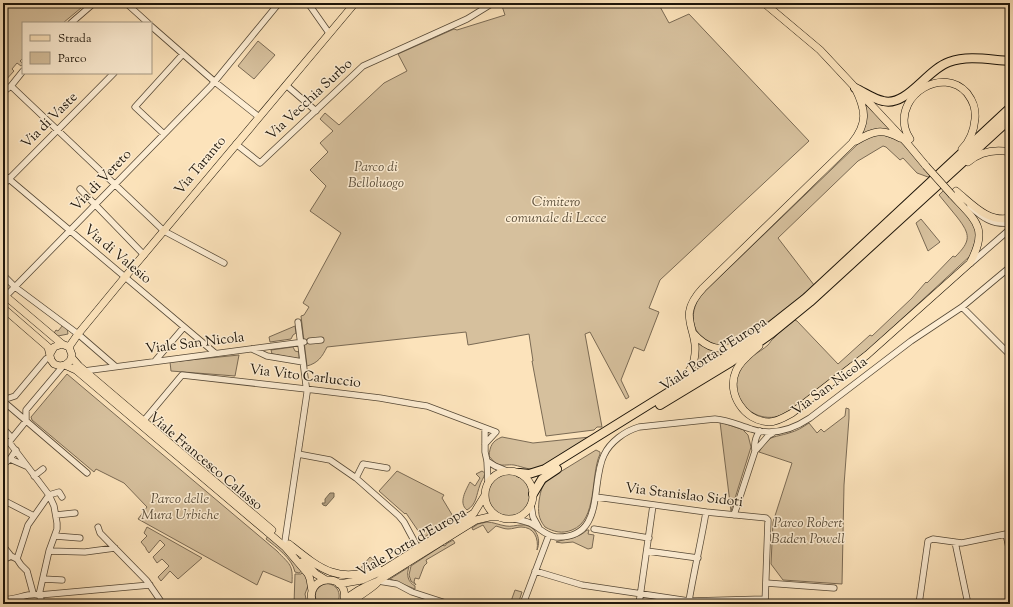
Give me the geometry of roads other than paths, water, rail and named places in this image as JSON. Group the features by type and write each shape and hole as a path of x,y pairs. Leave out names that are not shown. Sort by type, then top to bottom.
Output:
{"highway":[{"path":"855,88 882,101 896,101 905,97 936,68 949,62 966,58 1010,61"},
{"path":"948,170 1010,108"},
{"path":"948,170 1010,119"},
{"name":"Viale Porta d'Europa","path":"534,494 542,479 548,474 731,362 764,340 810,302 948,170"},
{"name":"Viale Porta d'Europa","path":"520,473 533,473 545,469 749,342 806,298 948,170"}],"main road":[{"name":"Via Taranto","path":"65,345 78,334 354,3"},
{"path":"764,3 820,50 855,88 908,141 954,193 978,225 980,233 979,242 970,263 867,355 792,413 778,420 769,422 760,420 745,411 735,397 733,388 733,380 739,364 764,340"},
{"path":"908,141 904,117 905,110 914,95 931,84 942,82 962,88 975,107 974,124 972,134 966,145 948,170"},
{"path":"678,387 694,362 695,348 689,317 689,308 693,300 852,143 860,133 863,121 863,104 855,88"},
{"path":"852,143 870,134 882,131 894,134 908,141"},
{"path":"948,170 958,170 973,158 992,150 1010,152"},
{"path":"954,193 989,217 997,219 1010,218"},
{"path":"3,308 48,347 54,364 64,365 72,358 71,351 65,345 4,295"},
{"path":"692,331 705,344 719,349 727,349 749,342"},
{"path":"50,355 54,347 65,345"},
{"name":"Viale Francesco Calasso","path":"72,358 142,423 285,548 310,578 312,603"},
{"name":"Viale Francesco Calasso","path":"64,365 76,370 287,542 308,567 329,580 339,584"},
{"path":"488,483 493,477 507,471"},
{"name":"Viale Porta d'Europa","path":"507,471 520,473"},
{"path":"520,473 532,486 534,494"},
{"name":"Viale Porta d'Europa","path":"339,584 362,580 382,571 474,513 485,496 488,483"},
{"name":"Viale Porta d'Europa","path":"531,505 534,494"},
{"path":"485,496 489,509 497,517"},
{"path":"515,519 523,516 531,505"},
{"name":"Viale Porta d'Europa","path":"346,603 356,591 378,581 476,520 489,517 515,519"},
{"path":"287,542 319,567 333,572 357,575 396,562"},
{"path":"312,591 316,585 329,580 333,572"},
{"path":"339,584 344,590 346,603"}],"street":[{"path":"72,22 94,3"},
{"path":"126,3 147,22"},
{"name":"Via di Vereto","path":"4,295 15,287 215,82 279,3"},
{"path":"308,3 329,33"},
{"name":"Via Vecchia Surbo","path":"236,144 260,163 363,66 467,19 493,3"},
{"path":"153,28 215,82 259,117"},
{"path":"164,134 135,107 183,54"},
{"path":"3,92 11,86 22,72"},
{"name":"Via di Vaste","path":"3,185 113,74"},
{"path":"286,85 316,111"},
{"path":"11,86 164,231 224,262"},
{"name":"Via di Valesio","path":"3,174 215,353"},
{"path":"80,189 144,255"},
{"path":"954,193 986,220 995,223 1010,223"},
{"path":"970,263 1010,229"},
{"name":"Via San Nicola","path":"549,535 555,537 568,536 580,531 584,527 592,515 602,460 606,449 610,444 632,429 715,419 760,431 774,432 790,429 803,423 911,341 962,307 1010,267"},
{"path":"3,275 15,287 78,334 115,366"},
{"path":"962,307 1010,355"},
{"path":"287,542 307,393 303,362 305,342 298,322"},
{"path":"155,361 184,327"},
{"path":"251,349 321,340"},
{"name":"Viale San Nicola","path":"84,370 251,349 267,356 303,362"},
{"path":"14,410 12,403 15,396 50,355"},
{"path":"43,604 39,595 48,551 55,536 57,523 56,515 49,495 9,442 26,421 26,410 64,365"},
{"name":"Via Vito Carluccio","path":"142,423 182,375 380,398 427,406 496,432 486,444"},
{"path":"15,396 3,400 87,473"},
{"path":"14,410 26,410"},
{"path":"745,427 751,434 755,451"},
{"path":"3,428 12,438"},
{"path":"485,428 485,452 488,461 488,483"},
{"path":"760,431 761,443"},
{"path":"754,444 760,431"},
{"path":"734,515 755,451 769,435 774,432"},
{"path":"3,462 5,463 10,459 16,450"},
{"path":"298,454 330,460 356,478 399,516 404,522 418,548"},
{"path":"10,459 27,466"},
{"path":"488,461 507,471"},
{"path":"356,478 363,464 387,468"},
{"path":"34,476 44,469"},
{"path":"17,559 28,525 49,495 59,492 62,497"},
{"name":"Via Stanislao Sidoti","path":"596,497 706,512 766,518 768,520 766,583"},
{"path":"3,500 34,516"},
{"path":"531,505 533,517 539,528"},
{"path":"639,604 654,505"},
{"path":"689,601 706,512"},
{"path":"56,515 74,513"},
{"path":"515,519 529,522 549,535 523,604"},
{"path":"98,527 100,533 150,584 162,604"},
{"path":"594,529 649,538"},
{"path":"919,604 928,541 933,539 962,543 1006,534 1010,553"},
{"path":"55,536 80,538"},
{"path":"955,542 968,604"},
{"path":"3,546 27,571 33,593"},
{"path":"48,551 85,552 115,548"},
{"path":"647,551 698,558"},
{"path":"3,558 11,556"},
{"path":"535,571 582,585 689,601 765,601 766,583 834,588"},
{"path":"43,579 62,580"},
{"path":"378,581 397,584 412,592 449,604"},
{"path":"5,601 33,593 39,595 150,584"}],"park label":[{"name":"Parco di Belloluogo","path":"376,176"},
{"name":"Cimitero comunale di Lecce","path":"556,212"},
{"name":"Parco delle Mura Urbiche","path":"180,508"},
{"name":"Parco Robert Baden Powell","path":"808,532"}]}
